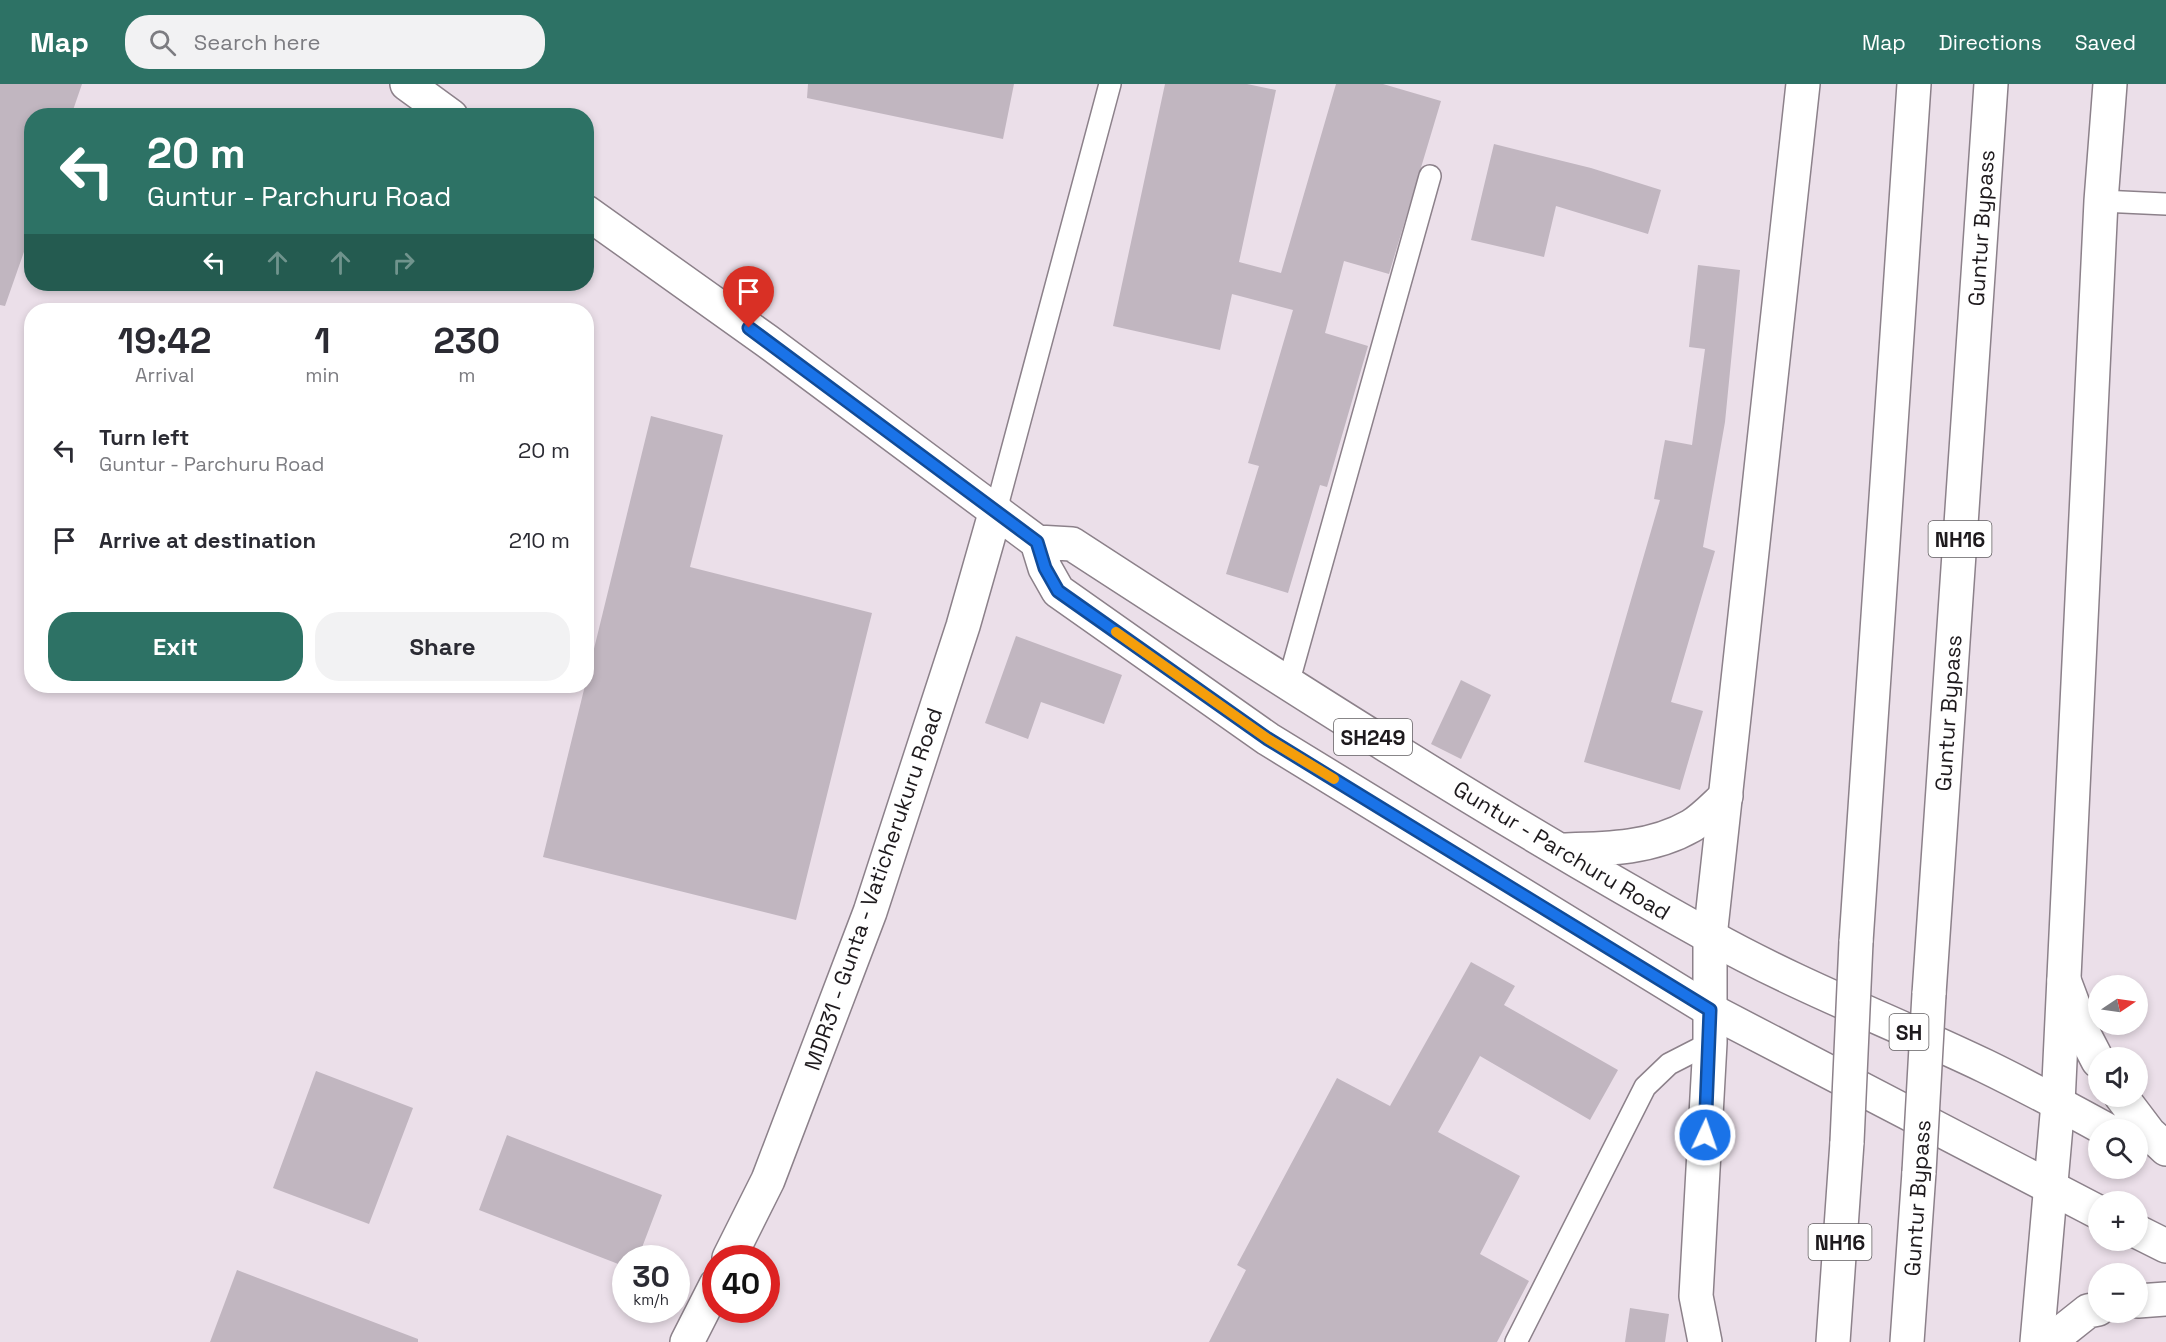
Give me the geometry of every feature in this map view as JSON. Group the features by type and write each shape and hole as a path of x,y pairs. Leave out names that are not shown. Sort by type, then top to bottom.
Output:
{"main road":[{"path":"407,84 440,108"},
{"path":"1705,1342 1696,1296 1710,1043 1710,937 1803,84"},
{"name":"NH16","path":"1833,1342 1847,1142 1857,930 1914,84"},
{"name":"Guntur Bypass","path":"1907,1342 1991,84"},
{"path":"2037,1342 2058,1103 2101,201 2110,84"},
{"path":"594,218 767,341 1037,542"},
{"name":"MDR31 - Gunta - Vaticherukuru Road","path":"736,1245 768,1180 870,912 963,626 996,510"},
{"name":"Guntur - Parchuru Road","path":"1037,542 1072,544 1288,684 1560,850 1710,937 1809,987 1984,1066 2088,1120"},
{"name":"SH249","path":"1037,542 1045,568 1058,591 1268,739 1710,1010 2088,1207"},
{"path":"1560,850 1624,848 1668,836 1692,826 1726,796"},
{"path":"2064,980 2091,1047"},
{"path":"2129,1107 2149,1133 2166,1149"},
{"path":"2148,1152 2166,1162"},
{"path":"2148,1237 2166,1246"},
{"path":"2148,1300 2166,1299"},
{"path":"2049,1342 2088,1311"},
{"path":"687,1342 702,1313"}],"lane":[{"path":"996,510 1110,84"},
{"path":"1288,684 1430,176"},
{"path":"2101,201 2166,204"},
{"path":"1516,1342 1645,1087 1670,1064 1710,1043"}],"building":[{"path":"0,84 82,84 74,108 24,108 24,252 5,306 0,305"},
{"path":"808,84 1014,84 1003,139 807,98"},
{"path":"1165,84 1247,84 1276,90 1239,262 1281,273 1336,84 1383,84 1441,101 1389,274 1344,261 1325,333 1368,346 1327,487 1320,485 1288,593 1226,574 1259,466 1248,463 1293,310 1232,294 1220,350 1113,326"},
{"path":"1494,144 1591,168 1661,190 1648,234 1556,206 1544,257 1471,240"},
{"path":"1698,265 1740,270 1725,422 1703,547 1715,551 1671,702 1703,711 1680,790 1584,762 1660,500 1654,499 1665,440 1692,445 1705,349 1689,347"},
{"path":"651,416 723,435 690,567 872,613 796,920 543,857 583,693 594,693 594,649"},
{"path":"1016,636 1122,675 1104,724 1041,702 1028,739 985,723"},
{"path":"1461,680 1491,695 1461,759 1431,744"},
{"path":"1471,962 1515,986 1504,1005 1618,1070 1590,1120 1480,1056 1438,1132 1520,1176 1480,1254 1529,1281 1497,1342 1209,1342 1246,1270 1237,1265 1337,1078 1390,1106"},
{"path":"316,1071 413,1108 369,1224 273,1188"},
{"path":"507,1135 662,1195 643,1245 612,1245 612,1262 479,1210"},
{"path":"237,1270 418,1339 418,1342 210,1342"},
{"path":"1630,1308 1669,1314 1665,1342 1625,1342"}],"slow traffic":[{"path":"1116,632 1268,739 1334,779"}],"route":[{"path":"749,328 1037,542 1045,568 1058,591 1268,739 1710,1010 1705,1135"}]}
